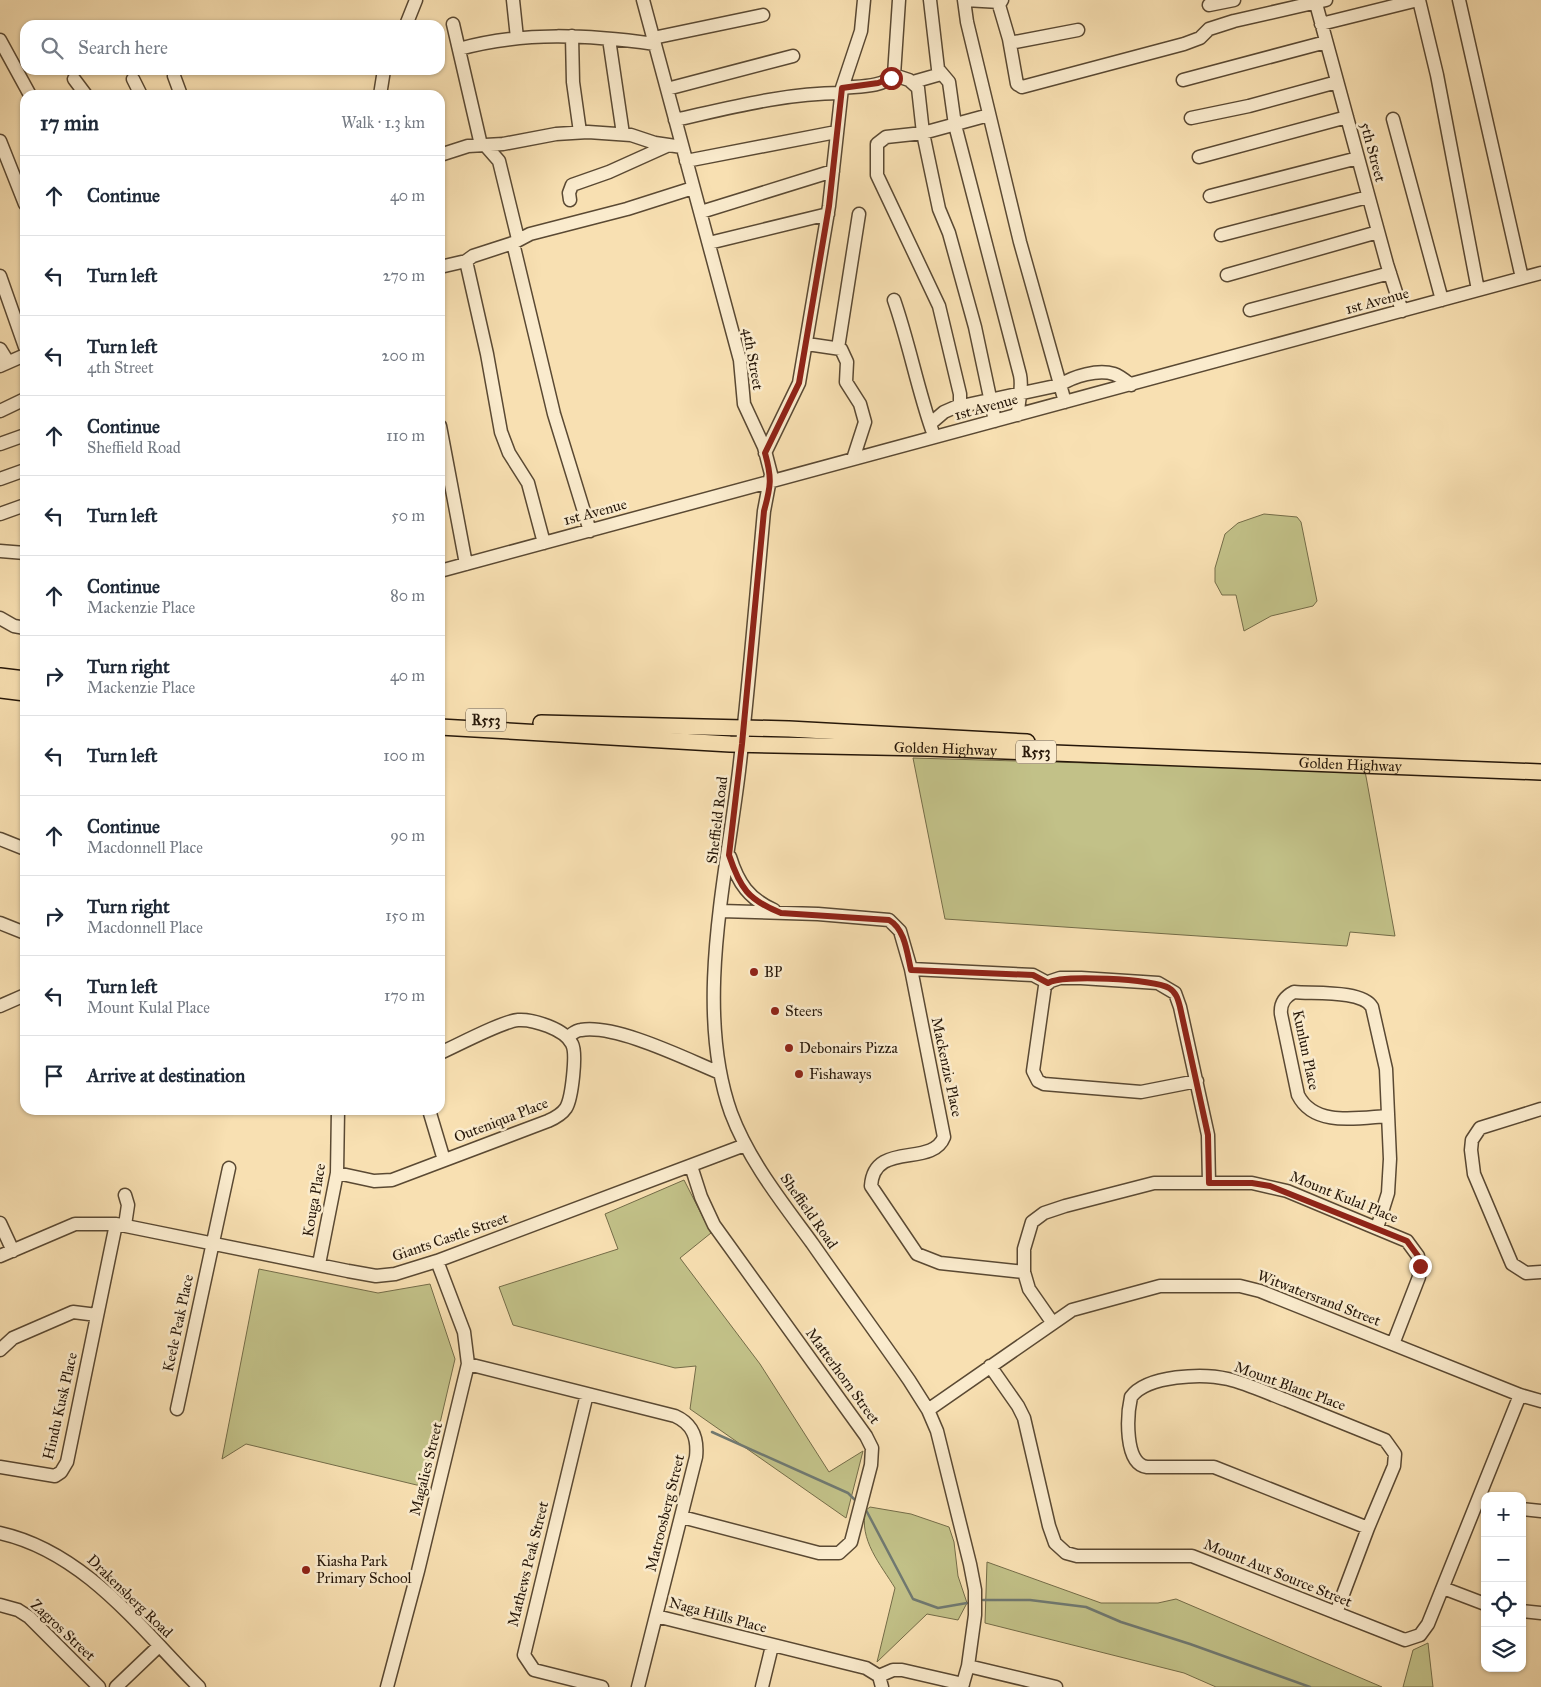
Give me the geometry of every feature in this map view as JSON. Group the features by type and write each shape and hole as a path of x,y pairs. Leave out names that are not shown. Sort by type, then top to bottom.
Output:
{"main road":[{"path":"0,676 20,678"},
{"path":"0,690 20,692"},
{"name":"Golden Highway","path":"445,718 743,728 1541,762"},
{"name":"Golden Highway","path":"445,727 742,744 947,749 1541,772"}],"street":[{"path":"408,20 416,0"},
{"path":"513,0 518,38"},
{"name":"4th Street","path":"644,0 675,120 676,146 686,161 740,360 744,404 765,453 771,474 771,483 764,511 743,728"},
{"path":"765,453 799,383 828,214 841,90 861,31 864,0"},
{"path":"675,120 772,100 886,81 894,75 899,0"},
{"path":"930,0 938,69 949,82 955,125 1014,344 1023,388 1018,415"},
{"path":"1065,402 1020,242 967,22 964,0 1001,1 1017,84 1022,87 1184,44 1200,38 1209,29 1234,21 1319,1"},
{"path":"1209,5 1234,0"},
{"path":"1321,24 1419,0 1437,75 1478,290"},
{"path":"1459,0 1522,278"},
{"name":"5th Street","path":"1319,1 1321,24 1402,312"},
{"path":"460,49 481,43 518,38 572,36 654,41 763,16"},
{"path":"453,24 483,145 499,161 554,414 590,531"},
{"path":"1010,44 1078,30"},
{"path":"572,36 573,82 580,132"},
{"path":"609,39 623,134"},
{"path":"0,40 27,90"},
{"path":"1184,80 1326,42"},
{"path":"667,89 793,56"},
{"path":"913,82 941,74"},
{"path":"381,90 383,75"},
{"path":"894,75 913,82 918,88 923,133 939,210 947,227 958,262 995,421"},
{"path":"174,76 180,90"},
{"path":"74,79 82,90"},
{"path":"133,80 138,90"},
{"path":"1191,118 1249,106 1337,82"},
{"path":"957,407 961,402 960,394 939,306 877,175 877,144 879,140 886,137 923,133 989,115"},
{"path":"1199,157 1347,117"},
{"path":"1393,119 1442,300"},
{"path":"445,153 468,146 580,132 623,134 676,146"},
{"path":"686,161 836,132"},
{"path":"0,141 20,191"},
{"path":"570,200 569,192 572,185 676,146"},
{"path":"1210,196 1358,158"},
{"path":"701,212 833,171"},
{"path":"445,267 466,261 473,256 516,241 693,188"},
{"path":"1221,235 1368,196"},
{"path":"709,243 828,214"},
{"path":"838,348 859,214"},
{"path":"1227,275 1378,232"},
{"path":"466,261 486,346 501,432 508,453 528,483 544,543"},
{"path":"1250,310 1390,273"},
{"name":"1st Avenue","path":"445,570 771,483 853,459 1541,273"},
{"path":"0,276 20,333"},
{"path":"894,300 908,340 921,399 935,437"},
{"path":"807,344 838,348 844,351 846,357 846,382 860,404 865,422 853,459"},
{"path":"0,349 4,364 20,357"},
{"path":"930,424 944,412 957,407 1060,385 1079,377 1104,373 1113,374 1131,385"},
{"path":"0,411 20,401"},
{"path":"0,444 20,437"},
{"path":"445,453 466,564"},
{"path":"0,479 20,472"},
{"path":"0,514 20,507"},
{"path":"0,551 20,553"},
{"path":"0,618 20,627"},
{"name":"Sheffield Road","path":"743,728 715,971 713,1018 720,1073 731,1113 745,1145 778,1196 909,1380 928,1410 945,1459 970,1564 975,1615 968,1666 962,1685"},
{"path":"0,838 20,847"},
{"path":"729,855 743,889 758,902 781,913"},
{"name":"Mackenzie Place","path":"721,911 889,920 900,931 911,970 944,1137 942,1143 932,1150 887,1160 880,1164 872,1176 871,1186 917,1254 940,1263 1024,1272"},
{"path":"0,923 20,931"},
{"path":"911,970 1033,975 1048,983"},
{"path":"1048,983 1060,978 1080,978 1158,983 1170,988 1178,998 1208,1135 1209,1183"},
{"path":"1048,983 1034,1051 1033,1071 1038,1081 1044,1084 1141,1092 1196,1081"},
{"name":"Kunlun Place","path":"1377,1228 1390,1183 1386,1069 1369,1002 1351,996 1294,992 1287,996 1281,1005 1281,1014 1298,1095 1304,1106 1334,1118 1387,1116"},
{"path":"0,1006 20,997"},
{"path":"445,1051 515,1020 531,1022 568,1037 580,1030 604,1030 642,1042 720,1073"},
{"name":"Outeniqua Place","path":"337,1173 374,1181 392,1180 548,1121 563,1112 570,1095 575,1051 568,1037"},
{"path":"1541,1109 1480,1128 1472,1140 1471,1150 1474,1174 1512,1264 1526,1273 1541,1272"},
{"name":"Kouga Place","path":"319,1264 337,1173 338,1115"},
{"name":"Outeniqua Place","path":"430,1115 444,1160"},
{"name":"Giants Castle Street","path":"0,1256 75,1224 120,1224 376,1276 395,1274 437,1261 745,1145"},
{"name":"Matterhorn Street","path":"682,1517 819,1553 839,1553 851,1542 873,1454 870,1442 866,1436 714,1225 701,1197 691,1166"},
{"name":"Keele Peak Place","path":"177,1410 229,1168"},
{"name":"Mount Kulal Place","path":"1052,1322 1030,1289 1024,1272 1024,1249 1029,1228 1032,1222 1044,1213 1148,1184 1252,1183 1270,1186 1407,1241 1418,1256 1420,1277 1393,1344"},
{"path":"120,1224 128,1205 125,1195"},
{"path":"0,1223 13,1250"},
{"name":"Hindu Kusk Place","path":"0,1467 55,1476 61,1472 67,1462 97,1315 120,1224"},
{"name":"Magalies Street","path":"387,1687 418,1571 468,1364 464,1332 437,1261"},
{"name":"Witwatersrand Street","path":"928,1410 1052,1322 1072,1310 1160,1286 1240,1286 1284,1300 1520,1395 1541,1401"},
{"path":"0,1350 13,1338 73,1312 97,1315"},
{"name":"Matroosberg Street","path":"468,1364 676,1416 687,1422 693,1430 696,1438 696,1457 638,1687"},
{"name":"Mount Aux Source Street","path":"990,1366 1018,1406 1024,1418 1054,1543 1059,1549 1077,1556 1192,1556 1389,1635 1409,1640 1420,1635 1428,1624 1481,1501"},
{"name":"Mount Blanc Place","path":"1336,1613 1394,1466 1395,1454 1385,1440 1254,1387 1222,1378 1187,1376 1162,1380 1144,1385 1131,1397 1130,1452 1136,1462 1147,1467 1214,1467 1368,1528"},
{"name":"Mathews Peak Street","path":"587,1394 524,1655 534,1670 602,1687"},
{"name":"Mount Aux Source Street","path":"1485,1492 1520,1395"},
{"path":"1526,1509 1541,1511"},
{"name":"Drakensberg Road","path":"0,1533 38,1546 70,1563 114,1601 199,1687"},
{"path":"1443,1588 1481,1602"},
{"name":"Zagros Street","path":"0,1605 18,1610 29,1617 99,1687"},
{"path":"1526,1612 1541,1614"},
{"name":"Naga Hills Place","path":"656,1616 866,1668 881,1682"},
{"path":"116,1687 158,1646"},
{"name":"Naga Hills Place","path":"762,1687 772,1646"},
{"path":"968,1666 1033,1684 1056,1687"},
{"path":"881,1682 893,1670 902,1670 962,1685"}],"shaded area":[{"path":"1264,514 1297,517 1301,522 1317,601 1313,606 1271,616 1244,631 1236,595 1222,595 1215,582 1215,568 1225,534 1238,523"},
{"path":"913,758 1365,771 1395,936 1350,932 1347,946 945,919"},
{"path":"684,1180 711,1233 680,1258 760,1364 829,1472 863,1451 846,1518 690,1409 696,1366 675,1368 513,1325 499,1287 618,1249 605,1214"},
{"path":"259,1269 378,1293 430,1284 455,1359 425,1487 246,1444 222,1459"},
{"path":"870,1507 911,1514 949,1527 954,1542 958,1576 967,1603 958,1620 927,1614 877,1662 895,1588 872,1551 868,1541 864,1521 866,1510"},
{"path":"987,1562 1101,1603 1158,1603 1176,1599 1382,1687 1216,1687 1184,1673 985,1623"},
{"path":"1428,1643 1433,1687 1403,1687 1413,1650"}],"waterway":[{"path":"712,1432 848,1493 856,1501"},
{"path":"866,1510 913,1599 938,1608 967,1603"},
{"path":"983,1600 1030,1600 1086,1607 1121,1622 1190,1644 1310,1687"}],"place":[{"name":"BP","path":"754,972"},
{"name":"Steers","path":"775,1011"},
{"name":"Debonairs Pizza","path":"789,1048"},
{"name":"Fishaways","path":"799,1074"},
{"name":"Kiasha Park Primary School","path":"306,1570"}],"route":[{"path":"891,78 878,83 842,88 829,206 810,329 799,383 786,414 765,453 771,474 771,483 764,511 751,657 729,855 735,872 743,889 749,895 758,902 781,913 818,914 894,922 900,931 911,970 1033,975 1048,983 1060,978 1158,983 1170,988 1178,998 1208,1135 1209,1183 1252,1183 1287,1191 1407,1241 1418,1256 1420,1266"}]}
